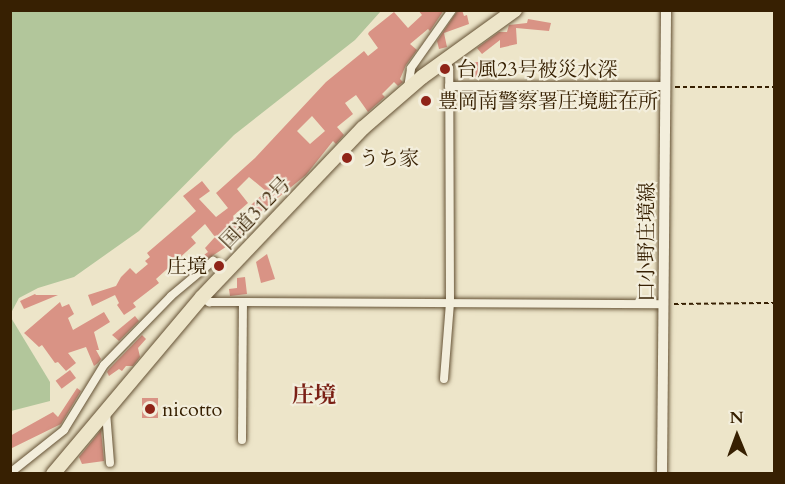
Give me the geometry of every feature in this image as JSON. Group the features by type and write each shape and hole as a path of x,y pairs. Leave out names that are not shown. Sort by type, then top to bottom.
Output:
{"highway":[{"name":"国道312号","path":"53,474 202,297 363,128 422,77 515,10"}],"main road":[{"name":"口小野庄境線","path":"662,474 666,10"}],"street":[{"path":"408,89 411,68 452,10"},
{"path":"444,379 450,302 449,63 446,60"},
{"path":"411,68 422,77"},
{"path":"449,86 665,87"},
{"path":"10,472 64,430 104,365 171,296 213,261 226,271"},
{"path":"202,297 208,302 664,304"},
{"path":"242,440 243,302"},
{"path":"106,411 110,463"}],"path":[{"path":"665,87 774,87"},
{"path":"664,304 774,303"}],"green space":[{"path":"11,10 381,11 355,40 234,135 139,231 74,277 38,288 19,298 11,313"},
{"path":"10,316 50,382 50,401 11,411"}],"building":[{"path":"418,10 444,10 430,31 428,29 410,44 417,50 406,65 400,79 403,82 398,86 394,82 382,94 385,97 368,112 356,95 345,103 353,114 337,127 344,135 336,144 333,141 306,175 259,213 251,205 266,191 249,177 237,189 248,203 233,216 244,235 200,264 197,260 208,252 205,248 215,237 205,224 191,237 196,243 156,279 159,283 133,303 136,307 124,315 117,305 119,303 115,295 92,306 88,295 116,286 130,268 136,274 148,264 145,261 150,257 147,253 196,211 183,196 202,181 210,191 199,199 216,217 228,208 216,193 255,158 326,82 364,51 368,56 378,48 368,34 369,32 394,12 408,28 422,15","holes":["312,116 325,131 310,144 297,131"]},
{"path":"458,10 462,10 464,16 467,15 469,24 444,33 447,47 439,49 437,41"},
{"path":"528,19 551,23 549,31 516,28 517,44 500,48 500,40 482,54 477,48 499,32 507,32 509,25 527,23"},
{"path":"473,62 488,62 488,78 470,78 470,66 473,66"},
{"path":"267,254 275,279 261,283 256,262"},
{"path":"245,277 247,294 230,296 229,289 237,288 237,278"},
{"path":"35,294 58,295 24,309 20,301"},
{"path":"60,302 62,307 69,304 74,314 68,318 73,330 104,312 110,322 94,332 99,350 96,350 101,359 94,366 86,347 68,353 76,363 66,371 58,362 55,363 42,345 39,347 24,333"},
{"path":"135,316 139,321 119,341 112,335"},
{"path":"142,335 146,339 138,348 140,357 133,366 126,366 122,371 119,369 109,376 107,372 109,369"},
{"path":"70,370 76,378 62,389 56,381"},
{"path":"77,388 81,391 61,424 10,449 10,436 53,412 58,417"},
{"name":"nicotto","path":"142,398 158,398 158,418 142,418"},
{"path":"101,430 104,461 82,464 79,457"}],"place":[{"name":"台風23号被災水深","path":"445,69"},
{"name":"豊岡南警察署庄境駐在所","path":"426,101"},
{"name":"うち家","path":"347,158"},
{"name":"庄境","path":"219,266"},
{"name":"nicotto","path":"150,409"}],"district":[{"name":"庄境","path":"314,396"}]}
